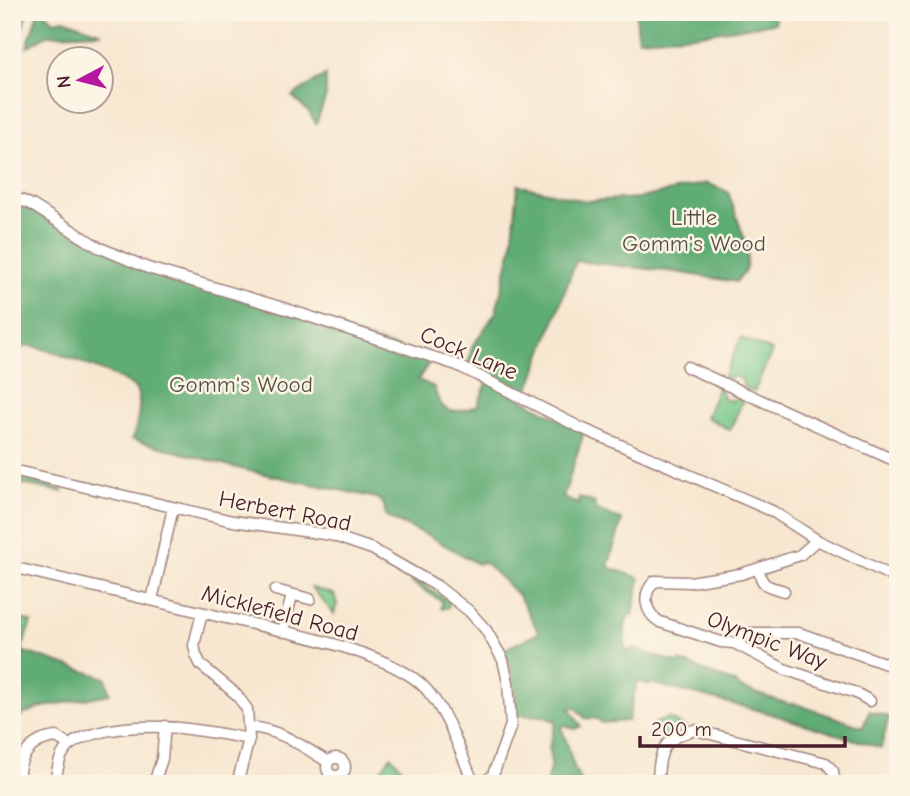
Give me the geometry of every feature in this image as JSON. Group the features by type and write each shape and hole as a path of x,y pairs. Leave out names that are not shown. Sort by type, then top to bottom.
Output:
{"street":[{"name":"Cock Lane","path":"12,196 32,205 98,247 148,268 444,359 579,427 772,511 817,540 898,579"},
{"path":"687,367 898,462"},
{"name":"Herbert Road","path":"12,470 265,527 305,530 340,537 372,550 419,575 469,611 486,630 503,660 509,682 512,715 509,736 489,781 483,784"},
{"path":"152,600 173,508"},
{"name":"Olympic Way","path":"817,540 800,555 759,569 690,582 655,581 647,593 648,608 656,620 738,645 784,669 856,693 870,701"},
{"name":"Micklefield Road","path":"12,567 283,632 371,657 406,672 426,689 445,716 474,784"},
{"path":"759,569 761,581 765,585 784,591"},
{"path":"275,590 310,599"},
{"path":"283,632 292,595"},
{"path":"202,612 194,645 196,655 201,665 236,694 247,709 249,739 237,784"},
{"path":"738,645 747,633 799,633 892,666"},
{"path":"55,784 58,764 69,745 89,735 125,727 165,726 249,739"},
{"path":"155,780 162,759 165,726"},
{"path":"250,727 265,728 328,762"},
{"path":"658,784 659,760 663,748 677,735 695,730 826,763 833,771 835,784"},
{"path":"19,784 19,763 29,747 44,738 57,737 69,745"}],"green space":[{"path":"12,12 28,12 12,56"},
{"path":"38,12 45,12 54,21 64,19 102,33 47,35 27,47"},
{"path":"636,12 774,12 775,23 695,35 638,39"},
{"path":"326,75 326,96 316,124 309,112 292,96"},
{"name":"Little Gomm's Wood","path":"706,183 728,192 748,249 746,269 736,282 676,272 576,261 527,394 468,365 472,347 496,312 512,247 518,185 585,201 640,198"},
{"name":"Gomm's Wood","path":"12,198 72,233 188,286 197,286 432,358 418,380 434,387 444,408 455,411 477,406 488,381 584,432 563,498 578,504 579,497 595,503 595,509 622,520 608,567 640,578 633,615 628,616 626,625 627,654 631,648 678,663 680,661 735,683 743,689 863,727 869,711 889,717 881,748 768,713 637,681 628,721 602,723 597,719 585,718 576,708 569,708 581,726 575,729 564,725 561,728 575,771 583,784 546,784 551,764 549,747 556,721 540,716 518,715 511,667 504,649 537,634 538,631 519,596 487,564 478,564 427,535 386,517 384,505 377,498 241,469 131,439 139,410 139,398 134,387 44,349 24,346 22,349 12,398"},
{"path":"741,338 772,351 754,392 743,387 742,379 733,376 730,379 723,378"},
{"path":"718,388 723,398 743,400 730,430 706,417"},
{"path":"18,478 61,489 63,492 17,483"},
{"path":"412,579 449,601 448,607 442,609 443,602 411,582"},
{"path":"312,588 334,594 337,604 334,614"},
{"path":"12,616 31,622 22,649 12,648"},
{"path":"12,648 106,678 110,694 38,708 12,720"},
{"path":"668,718 685,727 662,741 653,724"},
{"path":"391,756 415,784 371,784"}]}
